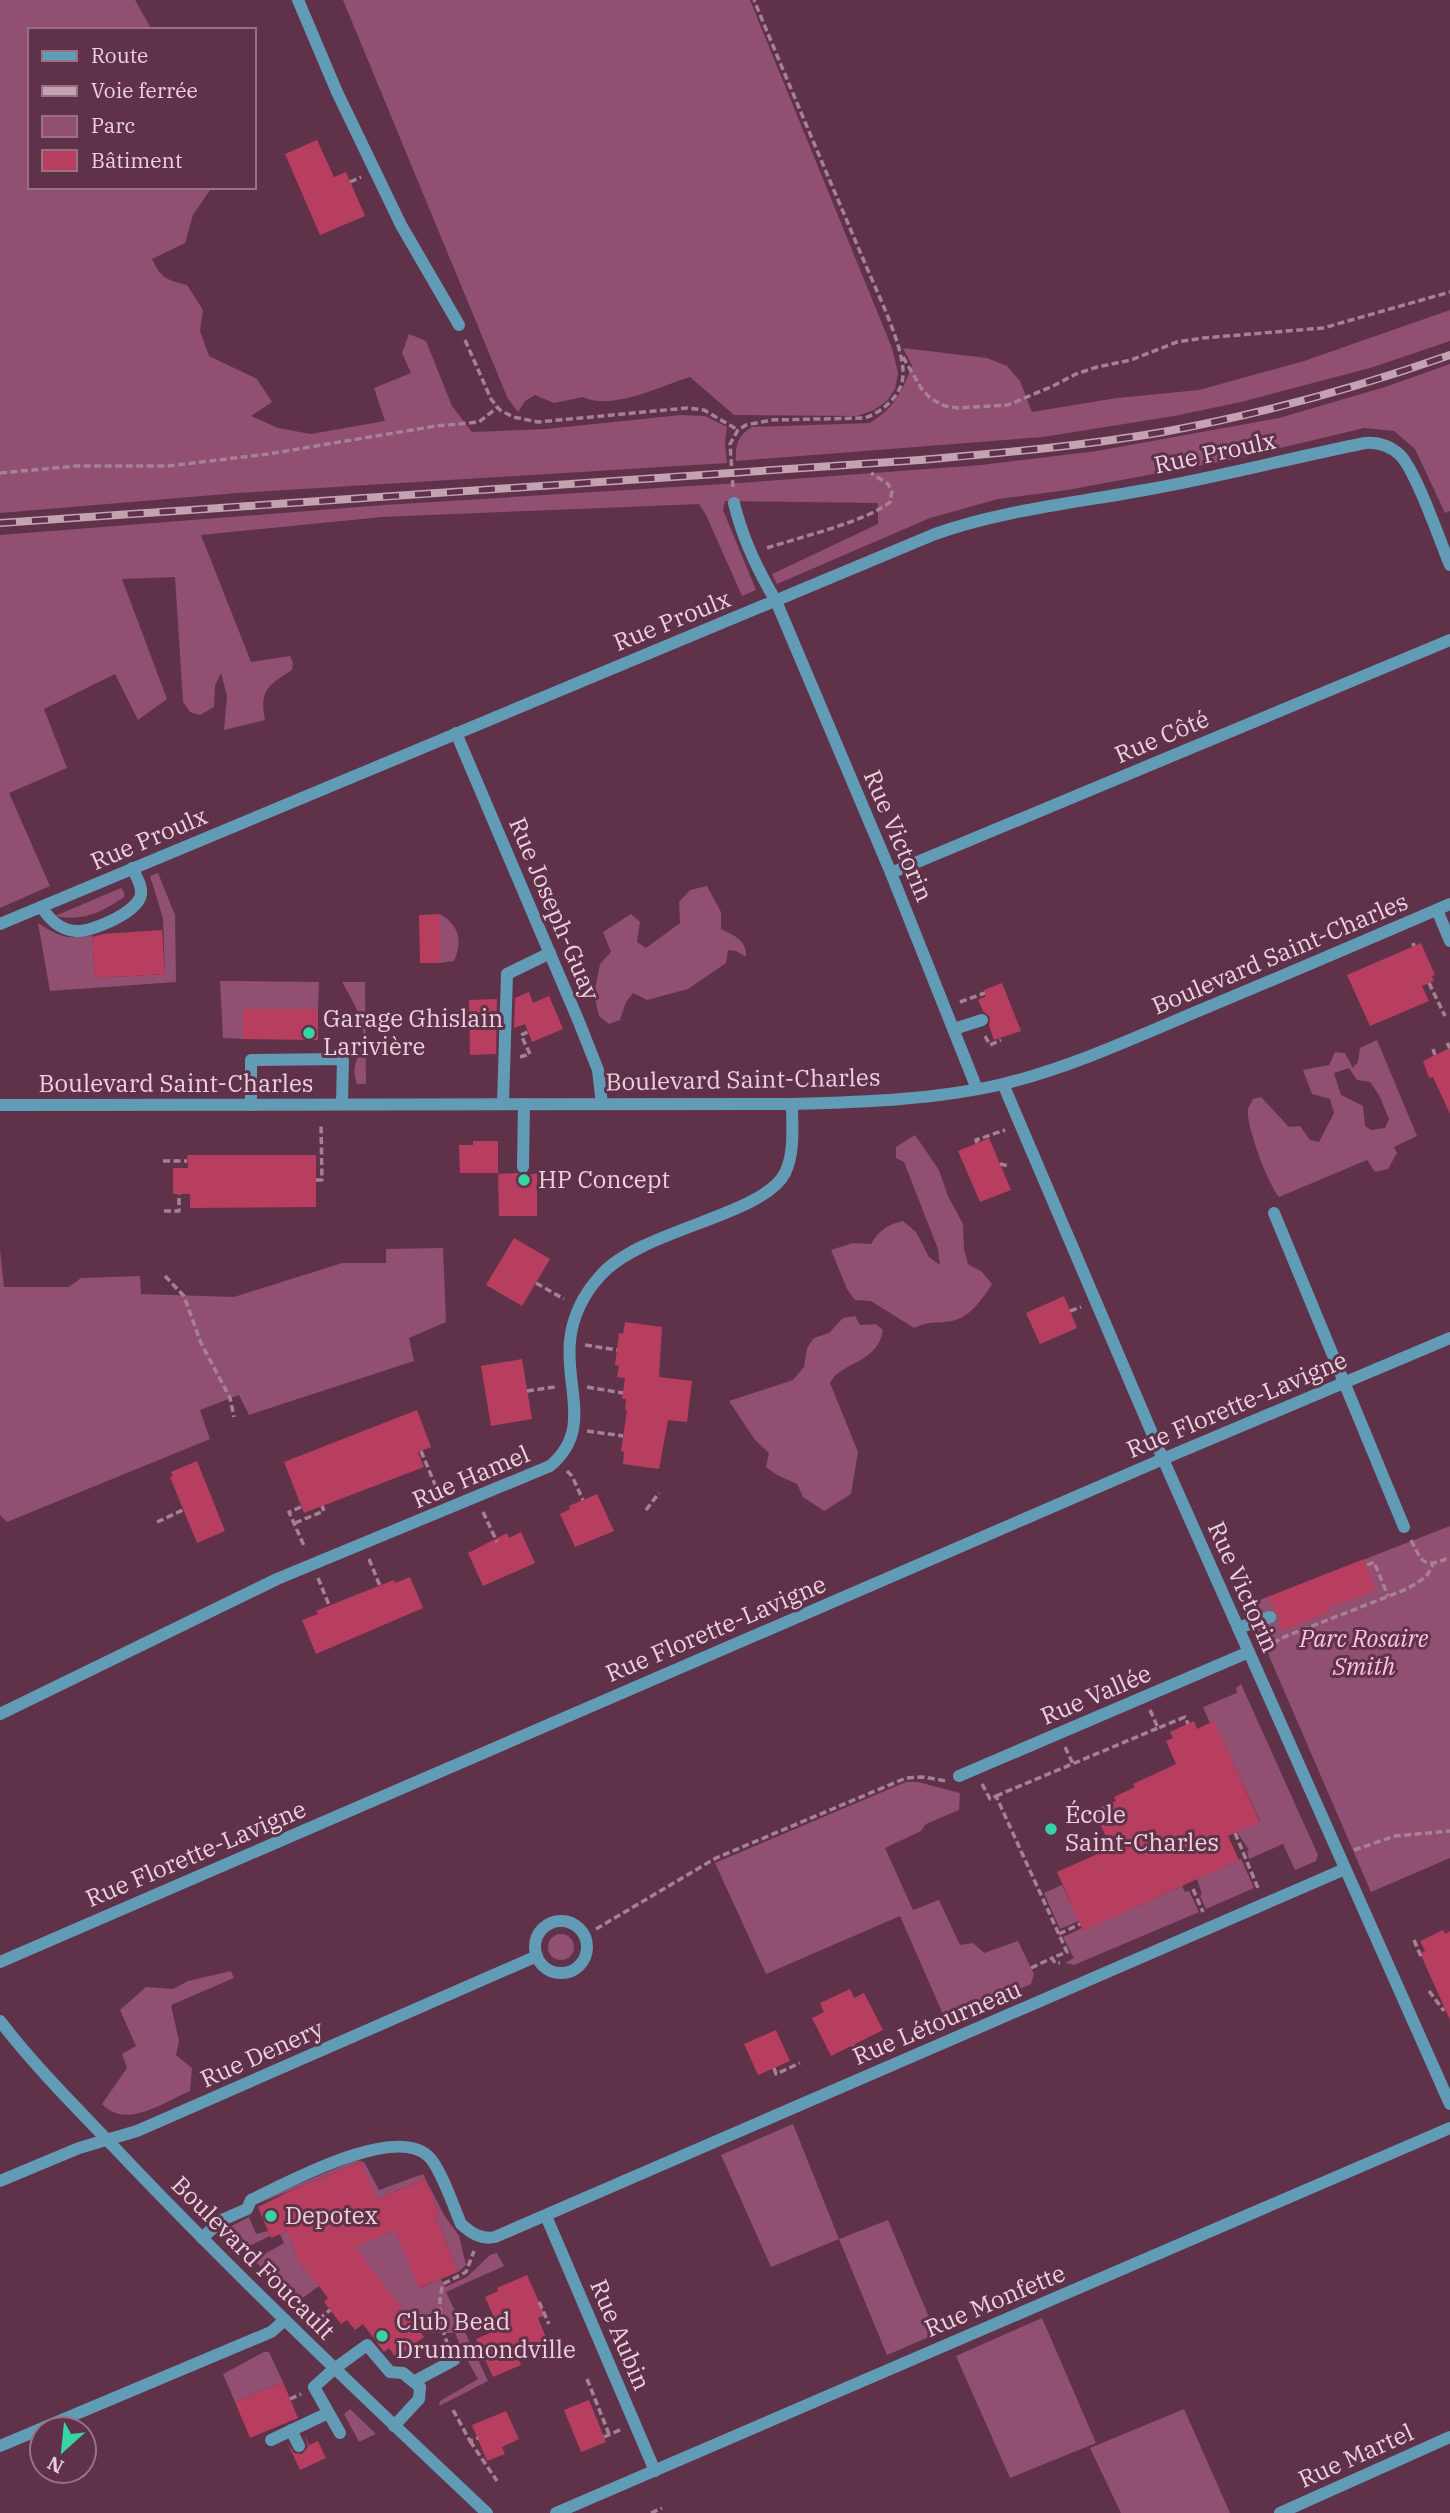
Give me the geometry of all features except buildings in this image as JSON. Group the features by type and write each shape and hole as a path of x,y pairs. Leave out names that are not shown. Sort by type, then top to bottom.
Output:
{"street":[{"path":"298,0 337,92 401,225 459,325"},
{"name":"Rue Proulx","path":"0,923 935,534 975,521 1026,509 1176,484 1365,443 1385,445 1406,463 1450,565"},
{"name":"Rue Victorin","path":"734,503 738,521 776,601 891,873 977,1089"},
{"name":"Rue Côté","path":"891,873 1450,640"},
{"name":"Rue Joseph-Guay","path":"456,733 598,1070 603,1104"},
{"path":"40,906 53,923 62,928 77,932 95,928 116,918 140,900 141,887 132,869"},
{"name":"Boulevard Saint-Charles","path":"0,1105 792,1104 908,1098 977,1089 1061,1067 1450,904"},
{"path":"1437,910 1450,941"},
{"path":"503,1104 507,974 550,953"},
{"path":"954,1029 982,1020"},
{"path":"251,1105 251,1060 343,1059 342,1104"},
{"name":"Rue Victorin","path":"1003,1084 1163,1459 1450,2104"},
{"path":"523,1167 524,1104"},
{"path":"574,1429 569,1343 579,1308 601,1274 628,1252 748,1203 776,1186 788,1164 792,1104"},
{"path":"1274,1213 1405,1527"},
{"name":"Rue Florette-Lavigne","path":"0,1962 1163,1459 1450,1338"},
{"name":"Rue Hamel","path":"0,1714 251,1591 539,1473 556,1462 569,1446 574,1429"},
{"path":"1238,1628 1270,1617"},
{"name":"Rue Vallée","path":"959,1776 1249,1652"},
{"name":"Rue Létourneau","path":"480,2237 495,2237 546,2216 1345,1869"},
{"path":"555,1922 573,1923 584,1936 586,1952 578,1966 571,1971 563,1973 547,1969 537,1956 536,1939 547,1925 555,1922"},
{"name":"Rue Denery","path":"0,2181 79,2148 137,2131 537,1956"},
{"name":"Boulevard Foucault","path":"0,2021 41,2070 202,2238 334,2369 487,2513"},
{"name":"Rue Monfette","path":"556,2513 1450,2128"},
{"path":"202,2238 222,2220 247,2209 251,2200 328,2164 360,2153 402,2146 418,2149 433,2161 461,2224 480,2237"},
{"name":"Rue Aubin","path":"546,2216 655,2471"},
{"path":"0,2446 271,2332 285,2320"},
{"path":"340,2433 314,2387 367,2345 390,2372 403,2373 419,2387 419,2399 394,2426"},
{"path":"415,2381 454,2360"},
{"path":"271,2440 328,2413"},
{"path":"291,2430 299,2446"},
{"name":"Rue Martel","path":"1279,2513 1450,2437"}],"path":[{"path":"754,0 901,354 909,372 931,399 958,408 1008,405 1076,374 1131,360 1177,342 1323,328 1450,292"},
{"path":"459,325 491,399 513,417 538,422 687,408 704,410 738,430"},
{"path":"734,503 730,444 738,430 746,425 772,420 851,420 875,414 897,393 902,384 901,354"},
{"path":"0,472 77,466 168,466 268,454 436,426 479,422 498,407"},
{"path":"752,552 883,508 890,502 892,491 888,484 871,473"},
{"path":"1429,983 1445,1016"},
{"path":"945,1007 985,993"},
{"path":"989,1043 990,1045 1001,1041"},
{"path":"1447,1043 1450,1048"},
{"path":"1433,1049 1436,1055"},
{"path":"977,1143 976,1140 1019,1123"},
{"path":"316,1180 322,1180 321,1126"},
{"path":"163,1161 187,1161"},
{"path":"1000,1164 1009,1166"},
{"path":"164,1211 179,1211 179,1194"},
{"path":"165,1276 184,1296 201,1342 230,1398 234,1417"},
{"path":"536,1283 579,1308"},
{"path":"569,1343 617,1350"},
{"path":"527,1391 595,1387 623,1393"},
{"path":"574,1429 623,1436"},
{"path":"421,1451 446,1510"},
{"path":"556,1462 572,1476 583,1500"},
{"path":"646,1510 659,1493"},
{"path":"476,1498 497,1542"},
{"path":"294,1523 324,1511 322,1506"},
{"path":"301,1507 289,1512 329,1605"},
{"path":"157,1522 183,1510"},
{"path":"1405,1527 1419,1556 1426,1563 1433,1565"},
{"path":"362,1544 380,1586"},
{"path":"1267,1652 1279,1639 1418,1583 1426,1577 1433,1565 1450,1557"},
{"path":"1367,1565 1374,1562 1388,1596"},
{"path":"1370,1575 1378,1570"},
{"path":"976,1769 990,1799 1157,1727 1185,1717 1188,1724"},
{"path":"596,1929 716,1858 744,1846 906,1778 923,1777 948,1781 959,1776"},
{"path":"996,1796 1067,1952 1031,1968"},
{"path":"1354,1850 1395,1836 1450,1830"},
{"path":"1235,1833 1258,1888"},
{"path":"744,1846 748,1854"},
{"path":"1193,1889 1203,1912"},
{"path":"1059,1934 1080,1924"},
{"path":"1414,1940 1422,1959"},
{"path":"1052,1958 1055,1963 1060,1963"},
{"path":"1429,1991 1444,2011"},
{"path":"774,2068 776,2074 800,2063"},
{"path":"454,2360 443,2331 440,2294 443,2284 466,2272 480,2237"},
{"path":"539,2302 549,2324"},
{"path":"285,2320 299,2306 316,2322 330,2310"},
{"path":"587,2379 609,2434"},
{"path":"453,2410 497,2481"},
{"path":"470,2441 478,2438"},
{"path":"651,2513 662,2508"}],"green space":[{"path":"0,0 135,0 151,28 28,28 28,189 211,189 193,215 185,243 152,259 165,277 187,285 203,310 200,331 209,356 257,379 272,402 251,416 278,428 311,434 385,421 374,388 411,373 402,353 409,334 426,341 452,406 472,432 546,429 681,415 705,416 727,427 727,463 238,493 0,513"},
{"path":"343,0 750,0 892,348 898,373 895,389 887,401 874,410 857,416 734,415 690,377 636,396 607,401 594,401 583,397 554,403 535,395 525,401 518,412 508,399"},
{"path":"1450,310 1450,341 1370,368 1241,402 1174,416 1043,437 736,461 738,441 743,433 752,427 870,423 879,417 897,398 912,366 903,348 987,358 1007,366 1020,381 1032,412 1117,398 1199,390 1304,361"},
{"path":"1450,364 1450,511 1445,513 1415,449 1394,431 1364,428 1230,460 1067,490 998,499 930,518 777,584 772,574 878,524 878,503 725,501 723,510 756,590 742,596 699,504 382,517 201,535 251,662 290,656 292,670 267,690 263,702 265,720 224,730 227,696 221,673 215,686 214,707 200,715 190,712 183,702 175,577 122,579 167,699 138,720 115,674 44,709 67,768 9,793 50,886 0,908 0,535 384,505 981,465 1097,451 1279,418 1385,387"},
{"path":"158,873 175,915 176,982 50,991 38,923 64,936 92,935 95,978 165,974 163,918 150,876"},
{"path":"707,886 721,912 721,929 742,943 746,957 728,950 726,963 688,989 647,1000 633,993 626,1002 620,1020 609,1024 599,1016 594,994 600,964 611,952 603,932 631,914 640,922 637,942 646,948 680,923 679,902 690,890"},
{"path":"121,888 124,897 100,911 74,918 55,916"},
{"path":"440,914 451,923 458,934 454,961 440,963"},
{"path":"220,981 319,982 318,1009 243,1009 243,1039 223,1038"},
{"path":"342,982 365,982 366,1084 357,1084 355,1072 362,1046 363,1029"},
{"path":"1377,1040 1417,1136 1394,1147 1397,1153 1388,1169 1375,1172 1367,1160 1279,1197 1264,1168 1250,1127 1248,1109 1253,1099 1261,1097 1289,1127 1300,1126 1310,1140 1319,1142 1334,1113 1330,1099 1312,1094 1303,1070 1329,1065 1335,1052 1345,1053 1353,1068 1358,1062 1360,1048","holes":["1349,1068 1357,1080 1370,1082 1379,1095 1389,1119 1385,1128 1371,1130 1365,1126 1363,1106 1341,1095 1334,1073"]},
{"path":"915,1135 939,1170 948,1196 963,1224 964,1249 968,1264 982,1272 992,1284 965,1316 914,1328 871,1301 855,1300 847,1289 831,1250 853,1243 871,1244 884,1229 903,1221 916,1232 929,1257 940,1265 938,1249 904,1162 896,1158 896,1147"},
{"path":"443,1248 446,1322 409,1338 414,1361 249,1415 239,1395 200,1410 210,1439 7,1522 0,1515 0,1249 4,1287 69,1287 81,1278 140,1276 141,1294 234,1297 342,1263 386,1263 386,1249"},
{"path":"855,1316 860,1325 876,1324 883,1330 874,1350 842,1370 830,1383 858,1452 851,1494 824,1511 803,1497 797,1484 766,1467 769,1453 755,1440 729,1401 793,1380 804,1367 807,1348 814,1338 829,1333 843,1318"},
{"name":"Parc Rosaire Smith","path":"1450,1526 1450,1858 1371,1892 1247,1605"},
{"path":"1241,1684 1318,1855 1316,1861 1295,1870 1283,1844 1249,1859 1249,1850 1237,1832 1260,1821 1214,1722 1210,1723 1203,1707 1237,1693 1236,1688"},
{"path":"906,1782 918,1782 960,1793 959,1810 926,1824 921,1831 885,1848 913,1910 939,1900 960,1945 973,1943 984,1953 1018,1941 1034,1974 1031,1984 946,2021 900,1916 766,1974 715,1863"},
{"path":"1241,1859 1254,1888 1206,1909 1197,1879"},
{"path":"1062,1885 1079,1921 1060,1929 1044,1893"},
{"path":"1182,1886 1185,1892 1189,1891 1199,1912 1074,1965 1065,1963 1074,1958 1063,1937"},
{"path":"561,1934 570,1938 574,1947 570,1956 561,1960 552,1956 548,1947 552,1938"},
{"path":"231,1971 234,1978 171,2005 179,2041 176,2055 192,2068 190,2091 157,2107 134,2114 112,2111 102,2104 127,2068 122,2054 136,2046 120,2010 146,1987 173,1989 188,1981"},
{"path":"793,2124 839,2239 771,2267 721,2155"},
{"path":"356,2160 364,2162 379,2190 423,2174 444,2215 459,2236 466,2265 458,2272 435,2215 439,2213 425,2179 324,2221 375,2196 361,2162 257,2204 258,2201"},
{"path":"249,2217 256,2234 268,2231 270,2236 243,2249 224,2230"},
{"path":"888,2220 936,2334 887,2355 839,2239"},
{"path":"308,2223 310,2227 289,2236 302,2269 395,2230 420,2288 441,2279 445,2287 467,2277 490,2255 497,2253 504,2266 446,2292 488,2381 439,2406 440,2401 478,2379 455,2333 429,2333 423,2326 418,2330 364,2259 347,2272 343,2268 296,2303 254,2260 284,2243 280,2234"},
{"path":"1042,2318 1096,2443 1010,2478 956,2356"},
{"path":"264,2352 269,2352 283,2382 235,2402 223,2374"},
{"path":"350,2409 376,2434 359,2442 344,2414"},
{"path":"1184,2409 1230,2513 1121,2513 1090,2448"}],"railway":[{"path":"0,523 920,460 1072,445 1163,432 1272,408 1344,389 1450,355"}],"place":[{"name":"Garage Ghislain Larivière","path":"309,1033"},
{"name":"HP Concept","path":"524,1180"},
{"name":"École Saint-Charles","path":"1051,1829"},
{"name":"Depotex","path":"271,2216"},
{"name":"Club Bead Drummondville","path":"382,2336"}]}
